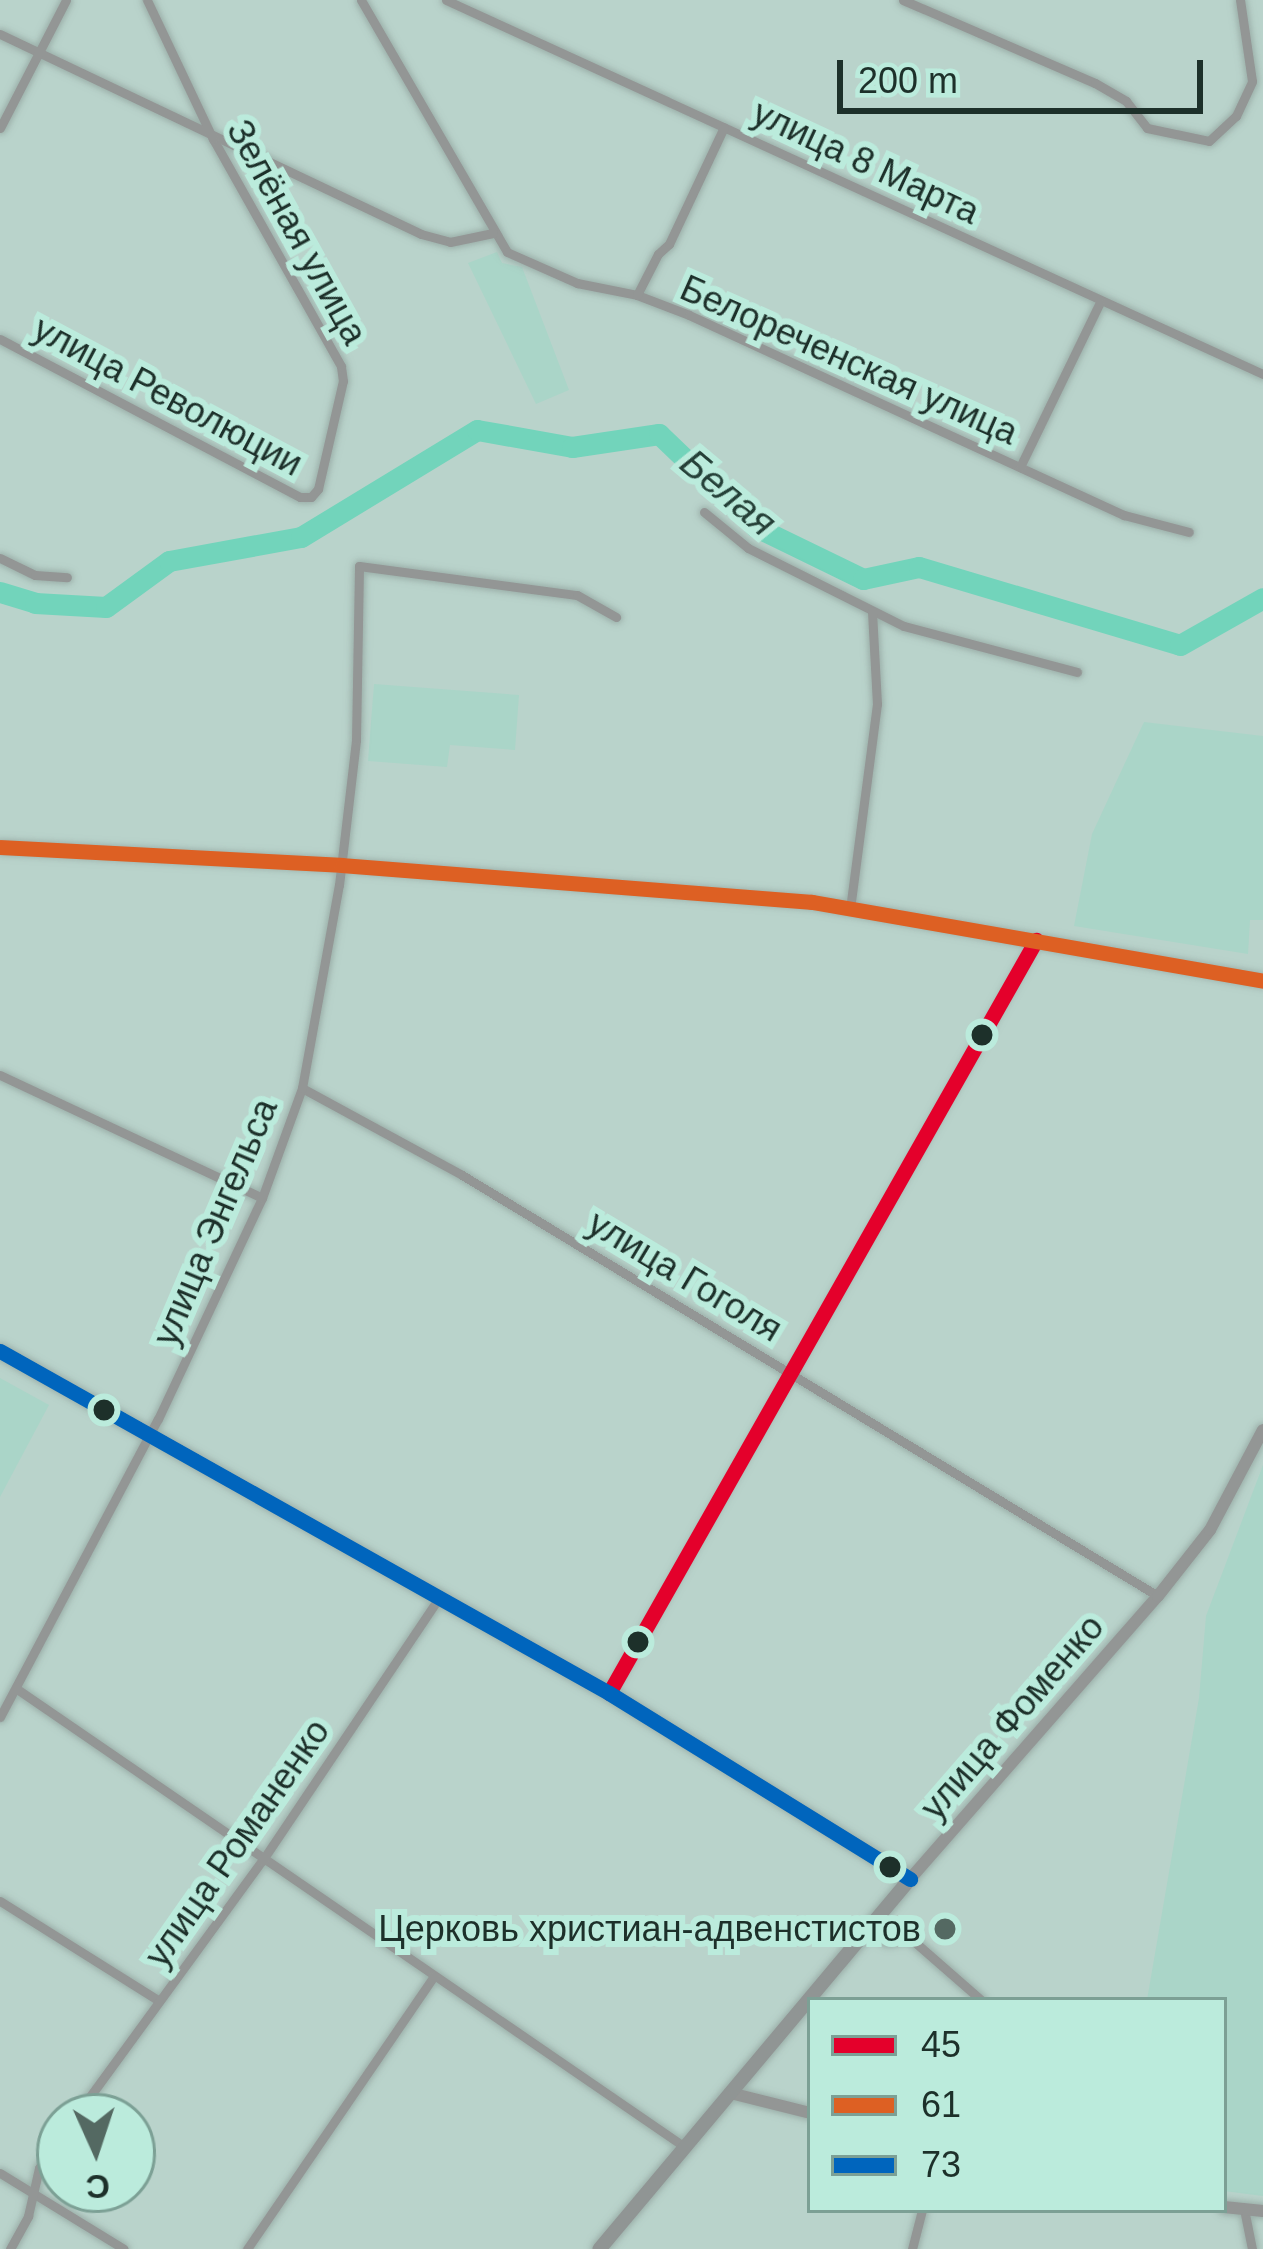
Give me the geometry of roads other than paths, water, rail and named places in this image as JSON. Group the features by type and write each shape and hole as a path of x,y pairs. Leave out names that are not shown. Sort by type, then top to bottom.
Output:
{"main road":[{"path":"0,1351 148,1439 608,1693 910,1879"},
{"name":"улица Фоменко","path":"812,1997 910,1879"},
{"name":"улица Фоменко","path":"599,2249 807,2003"}],"street":[{"path":"0,128 66,0"},
{"name":"Зелёная улица","path":"147,0 213,139 341,366 318,489 311,497"},
{"path":"0,34 213,139 422,234 450,242 493,233 361,0"},
{"name":"улица 8 Марта","path":"446,0 1263,374"},
{"path":"903,0 1095,83 1126,101 1147,128 1210,141 1236,116 1252,81 1240,0"},
{"path":"638,295 669,244 724,128"},
{"name":"Белореченская улица","path":"493,233 507,252 533,265 610,293 638,295 777,352 1124,515 1189,532"},
{"path":"1020,467 1100,302"},
{"name":"улица Революции","path":"0,339 311,497"},
{"path":"704,512 748,548 904,626 1077,672"},
{"path":"0,558 35,575 67,577"},
{"name":"улица Энгельса","path":"0,1717 148,1439 262,1198 302,1088 342,865 362,674 359,566 577,595 616,617"},
{"path":"850,909 877,704 872,611"},
{"path":"0,847 342,865 850,909 1263,982"},
{"path":"608,1693 1036,940"},
{"path":"0,1075 262,1198"},
{"name":"улица Гоголя","path":"302,1088 462,1174 1158,1596"},
{"name":"улица Фоменко","path":"910,1879 1210,1530 1263,1430"},
{"name":"улица Романенко","path":"93,2093 262,1861 440,1598"},
{"path":"17,1689 685,2147"},
{"path":"0,1901 158,2000"},
{"path":"868,1931 887,1941 909,1937 978,1997"},
{"path":"247,2249 434,1976"},
{"path":"730,2093 807,2112"},
{"path":"0,2174 124,2249"},
{"path":"10,2249 36,2182"},
{"path":"1227,2207 1263,2211"},
{"path":"1244,2209 1252,2249"},
{"path":"912,2249 921,2213"}],"waterway":[{"name":"Белая","path":"0,592 35,603 106,607 169,561 301,537 477,430 572,447 659,434 756,527 863,579 919,567 1180,645 1263,598"}],"place":[{"name":"Церковь христиан-адвенстистов","path":"945,1929"}]}
